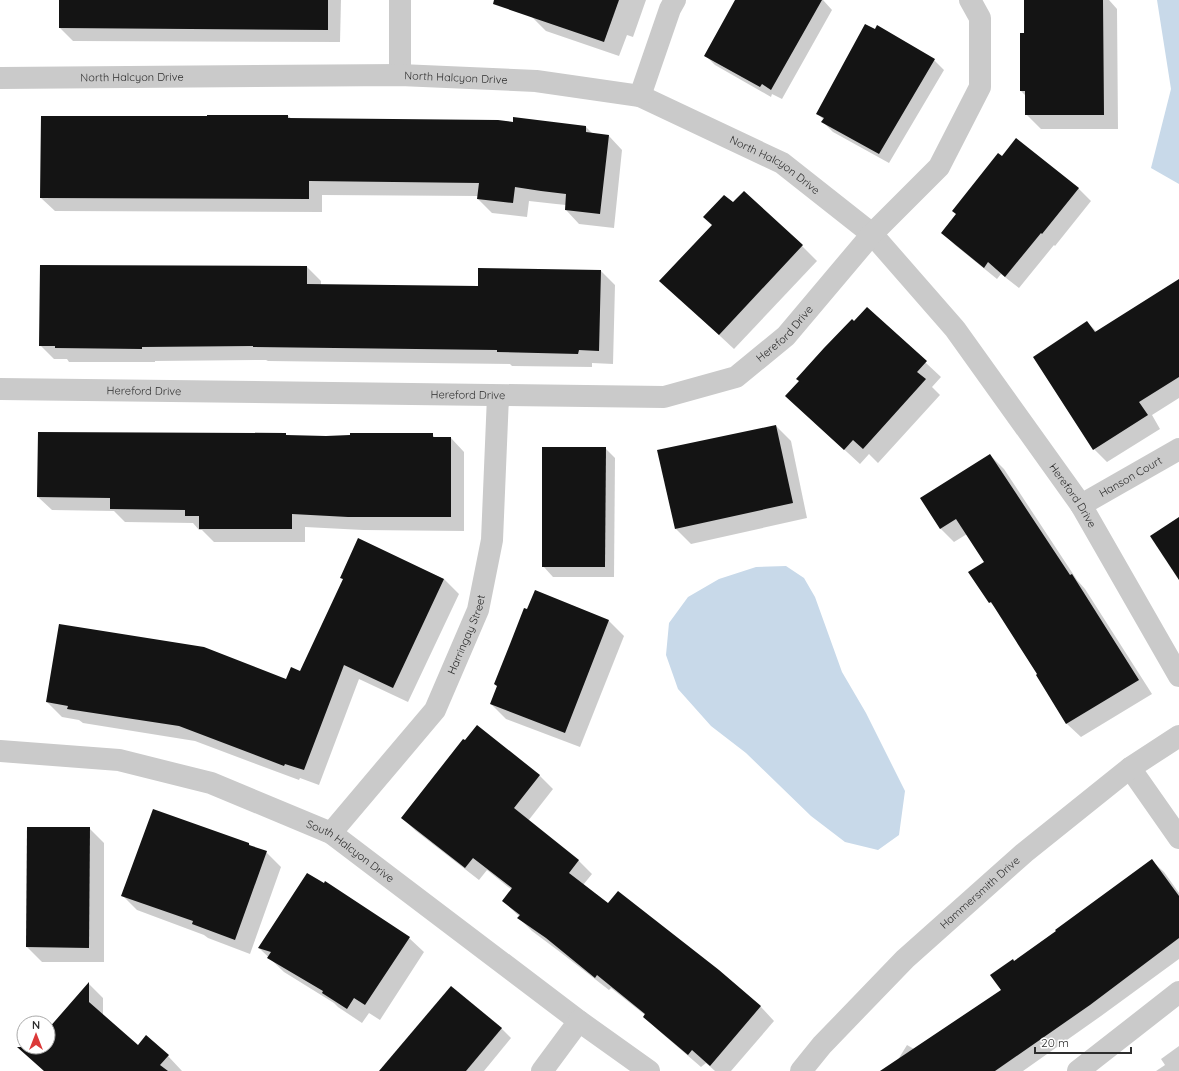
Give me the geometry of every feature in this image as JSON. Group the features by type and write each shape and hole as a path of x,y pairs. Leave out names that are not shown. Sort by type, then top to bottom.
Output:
{"street":[{"path":"400,0 400,75"},
{"path":"640,96 670,9 675,0"},
{"name":"Hereford Drive","path":"0,389 664,397 736,377 786,336 872,234 939,167 980,88 980,18 970,0"},
{"name":"North Halcyon Drive","path":"0,78 400,75 536,81 640,96 782,164 872,234"},
{"name":"Hereford Drive","path":"872,234 955,329 1081,505 1179,676"},
{"name":"Harringay Street","path":"331,833 435,710 478,610 492,540 498,396"},
{"name":"Hanson Court","path":"1081,505 1179,449"},
{"name":"Hammersmith Drive","path":"801,1071 822,1045 905,959 1024,853 1130,768 1179,736"},
{"name":"South Halcyon Drive","path":"0,751 119,760 211,783 331,833 579,1021 649,1071"},
{"path":"1130,768 1179,838"},
{"path":"1078,1071 1179,992"},
{"path":"542,1071 579,1021"}],"water":[{"path":"1157,0 1179,0 1179,184 1151,168 1171,89"},
{"path":"786,566 804,578 815,597 842,672 866,713 905,791 899,835 878,850 845,842 811,816 746,753 711,726 678,689 666,655 669,623 688,597 719,579 756,567"}],"building":[{"path":"59,0 328,0 328,30 59,28"},
{"path":"494,0 619,0 604,42 493,4"},
{"path":"735,0 822,0 771,90 762,84 760,87 704,56"},
{"path":"1024,0 1103,0 1104,115 1025,115 1025,91 1020,91 1020,33 1024,33"},
{"path":"865,24 875,29 877,25 935,59 879,154 821,122 824,118 816,114"},
{"path":"288,115 288,118 498,120 513,122 513,117 586,126 586,132 609,135 600,214 565,210 566,194 515,187 513,203 477,199 479,183 309,181 309,199 40,198 41,116"},
{"path":"1016,138 1079,188 1005,277 988,262 984,268 941,233 956,214 952,211 998,153 1002,156"},
{"path":"744,191 803,245 719,335 659,281 712,225 703,217 724,195 733,202"},
{"path":"40,265 307,266 307,284 478,286 478,268 601,270 599,351 579,350 578,354 497,352 497,350 253,346 142,347 142,349 55,348 55,346 39,346"},
{"path":"1179,279 1179,377 1139,402 1148,415 1093,450 1033,357 1087,321 1095,332"},
{"path":"867,307 927,361 917,372 926,379 863,449 853,440 844,450 785,396 799,381 796,379 824,348 852,319 854,321"},
{"path":"776,425 793,503 675,529 657,450"},
{"path":"38,432 286,433 286,435 326,436 350,435 350,433 433,433 433,437 451,437 451,517 348,517 292,514 292,529 199,529 199,516 185,516 185,510 110,509 110,498 37,497"},
{"path":"542,447 606,447 605,567 542,567"},
{"path":"990,454 1070,575 1072,574 1139,680 1066,724 1036,675 1037,674 991,602 989,603 968,572 984,562 956,519 940,529 920,498"},
{"path":"1179,517 1179,580 1150,536"},
{"path":"358,538 444,579 393,688 344,665 304,770 285,764 284,766 179,726 67,709 68,706 46,702 59,624 204,647 286,679 291,667 300,671 343,579 340,578"},
{"path":"535,590 609,620 565,733 490,704 497,686 494,684 524,608 527,609"},
{"path":"477,725 540,775 514,808 579,860 569,873 608,903 618,891 719,970 761,1006 710,1066 692,1050 688,1055 643,1017 645,1014 597,975 595,978 546,938 517,918 520,915 502,901 512,888 473,858 465,868 401,818 463,739 465,740"},
{"path":"153,809 249,843 249,845 267,851 235,940 192,924 193,921 121,896"},
{"path":"27,827 90,827 89,948 26,947"},
{"path":"1152,859 1179,896 1179,938 1090,1005 995,1071 880,1071 1001,990 990,975 1013,959 1014,961 1056,931 1055,930"},
{"path":"307,873 324,883 325,881 410,937 365,1005 354,998 347,1009 322,993 323,991 267,958 271,952 258,948"},
{"path":"89,982 89,1002 138,1045 146,1035 169,1055 160,1065 168,1071 44,1071 26,1055 56,1055 56,1020"},
{"path":"451,986 502,1028 466,1071 379,1071"}]}
